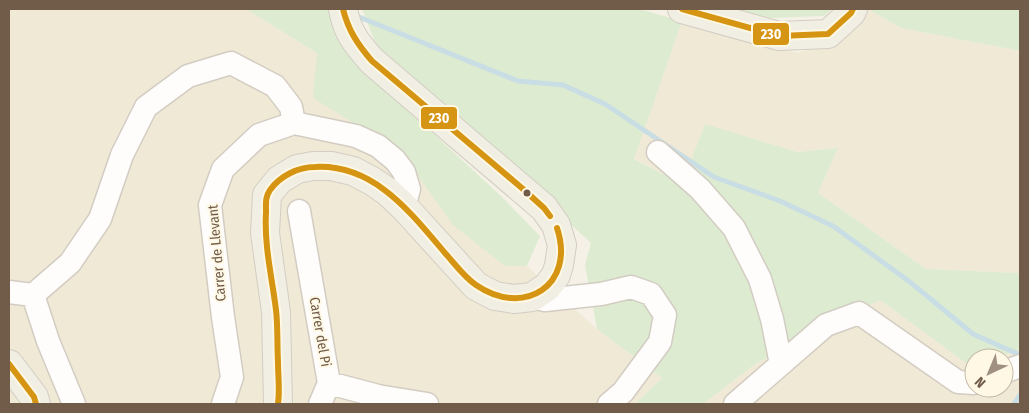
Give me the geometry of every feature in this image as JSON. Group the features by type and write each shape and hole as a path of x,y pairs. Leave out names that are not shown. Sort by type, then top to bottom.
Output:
{"main road":[{"path":"278,404 276,312 265,233 267,194 279,180 297,169 313,166 331,166 352,171 372,181 388,192 404,207 476,286 495,296 514,299 532,297 547,287 556,275 559,266 562,245 556,225 544,208 372,61 357,44 346,26 343,9"},
{"path":"682,9 779,36 828,34 853,9"},
{"path":"9,364 34,397 36,404"}],"street":[{"path":"9,292 33,295 70,263 100,219 122,155 146,107 188,76 231,63 275,86 291,107 294,123 356,136 378,146 395,160 404,172 409,189 404,207"},
{"name":"Carrer de Llevant","path":"223,404 232,377 210,205 223,169 259,135 294,123"},
{"path":"658,152 700,189 734,228 760,279 772,319 781,364"},
{"name":"Carrer del Pi","path":"300,211 329,383 378,396 427,404"},
{"path":"559,266 563,276 570,284 586,296"},
{"path":"532,297 545,300 586,296 631,287 651,294 665,315 660,342 623,392 609,404"},
{"path":"33,295 48,341 74,404"},
{"path":"735,404 826,325 859,313 958,382 964,382"},
{"path":"320,404 329,383"}],"shaded area":[{"path":"9,9 246,9 317,53 401,152 505,266 527,266 597,329 662,378 635,404 9,404"},
{"path":"868,9 901,28 1020,51 1020,273 926,269 818,193 838,148 797,152 705,125 682,185 634,158 682,21 798,53 840,36"},
{"path":"880,300 964,362 964,398 1014,398 1014,352 1020,350 1020,404 703,404 755,364"}],"green space":[{"path":"246,9 345,9 347,54 501,196 540,236 527,266 505,266 453,225 401,152 313,98 317,53"},
{"path":"362,9 639,9 682,21 634,159 682,184 705,124 797,152 838,148 818,193 926,269 1020,273 1020,350 1014,352 1014,348 964,348 964,362 880,300 755,364 703,404 635,404 662,378 597,329 585,265 591,243 377,47"},
{"path":"734,9 832,9 824,16 768,18"},
{"path":"868,9 1020,9 1020,51 901,28"}],"waterway":[{"path":"354,15 518,81 563,85 605,104 714,177 780,201 833,226 910,282 973,334 1020,355"},
{"path":"1014,404 1020,395"}],"transit line":[{"name":"230","path":"343,9 354,37 372,61 523,189 550,216"},
{"name":"230","path":"682,9 779,36 828,34 853,9"},
{"name":"230","path":"278,404 277,323 267,249 266,203 267,195 279,180 296,171 315,167 336,168 355,173 373,182 404,207 472,282 494,294 512,298 528,296 542,290 552,280 559,266 561,248 557,228"},
{"name":"230","path":"9,364 34,397 36,404"}]}
